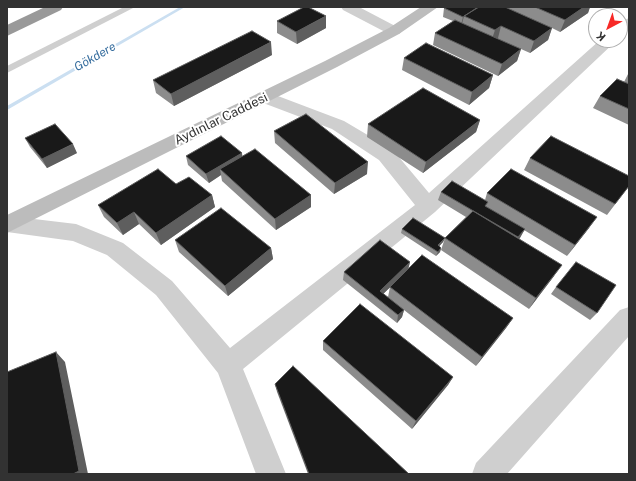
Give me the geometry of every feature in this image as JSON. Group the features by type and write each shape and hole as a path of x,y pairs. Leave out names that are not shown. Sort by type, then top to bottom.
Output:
{"highway":[{"path":"7,31 56,7"}],"street":[{"path":"348,7 394,31"},
{"name":"Aydınlar Caddesi","path":"8,225 394,31 431,7"},
{"path":"228,365 428,206 600,48"},
{"path":"264,97 338,124 386,155 428,206"},
{"path":"8,225 76,233 115,249 164,288 228,365 271,474"},
{"path":"487,474 629,318"}],"lane":[{"path":"7,70 131,7"}],"building":[{"path":"304,7 308,7 326,16 296,32 277,21"},
{"path":"478,7 463,17 444,8"},
{"path":"479,7 505,7 552,28 534,41 501,26 495,30 464,16"},
{"path":"535,7 584,7 565,20"},
{"path":"455,20 521,49 502,64 435,33"},
{"path":"252,31 271,42 171,94 153,80"},
{"path":"426,43 493,75 472,92 404,58"},
{"path":"617,79 629,84 629,109 600,96"},
{"path":"423,88 480,120 426,162 368,124"},
{"path":"306,114 368,162 335,183 274,131"},
{"path":"55,124 73,144 42,159 25,138"},
{"path":"221,136 242,153 206,174 186,156"},
{"path":"551,136 629,176 629,186 615,204 530,158"},
{"path":"255,149 311,195 275,219 220,169"},
{"path":"158,169 176,184 189,177 212,195 156,233 134,212 117,223 98,205"},
{"path":"511,169 597,217 575,245 487,193"},
{"path":"452,181 488,202 485,206 525,229 518,237 441,192"},
{"path":"221,208 271,248 225,286 175,240"},
{"path":"473,211 562,265 536,298 445,238"},
{"path":"413,218 445,238 438,245 441,248 438,252 402,229"},
{"path":"380,240 410,262 380,291 404,310 398,315 344,272"},
{"path":"422,255 513,318 482,357 390,287"},
{"path":"576,262 616,285 597,313 556,287"},
{"path":"360,304 453,377 416,421 323,341"},
{"path":"56,352 79,471 73,474 7,474 7,372"},
{"path":"293,366 409,474 309,474 275,384"}],"waterway":[{"name":"Gökdere","path":"7,108 183,7"}]}
